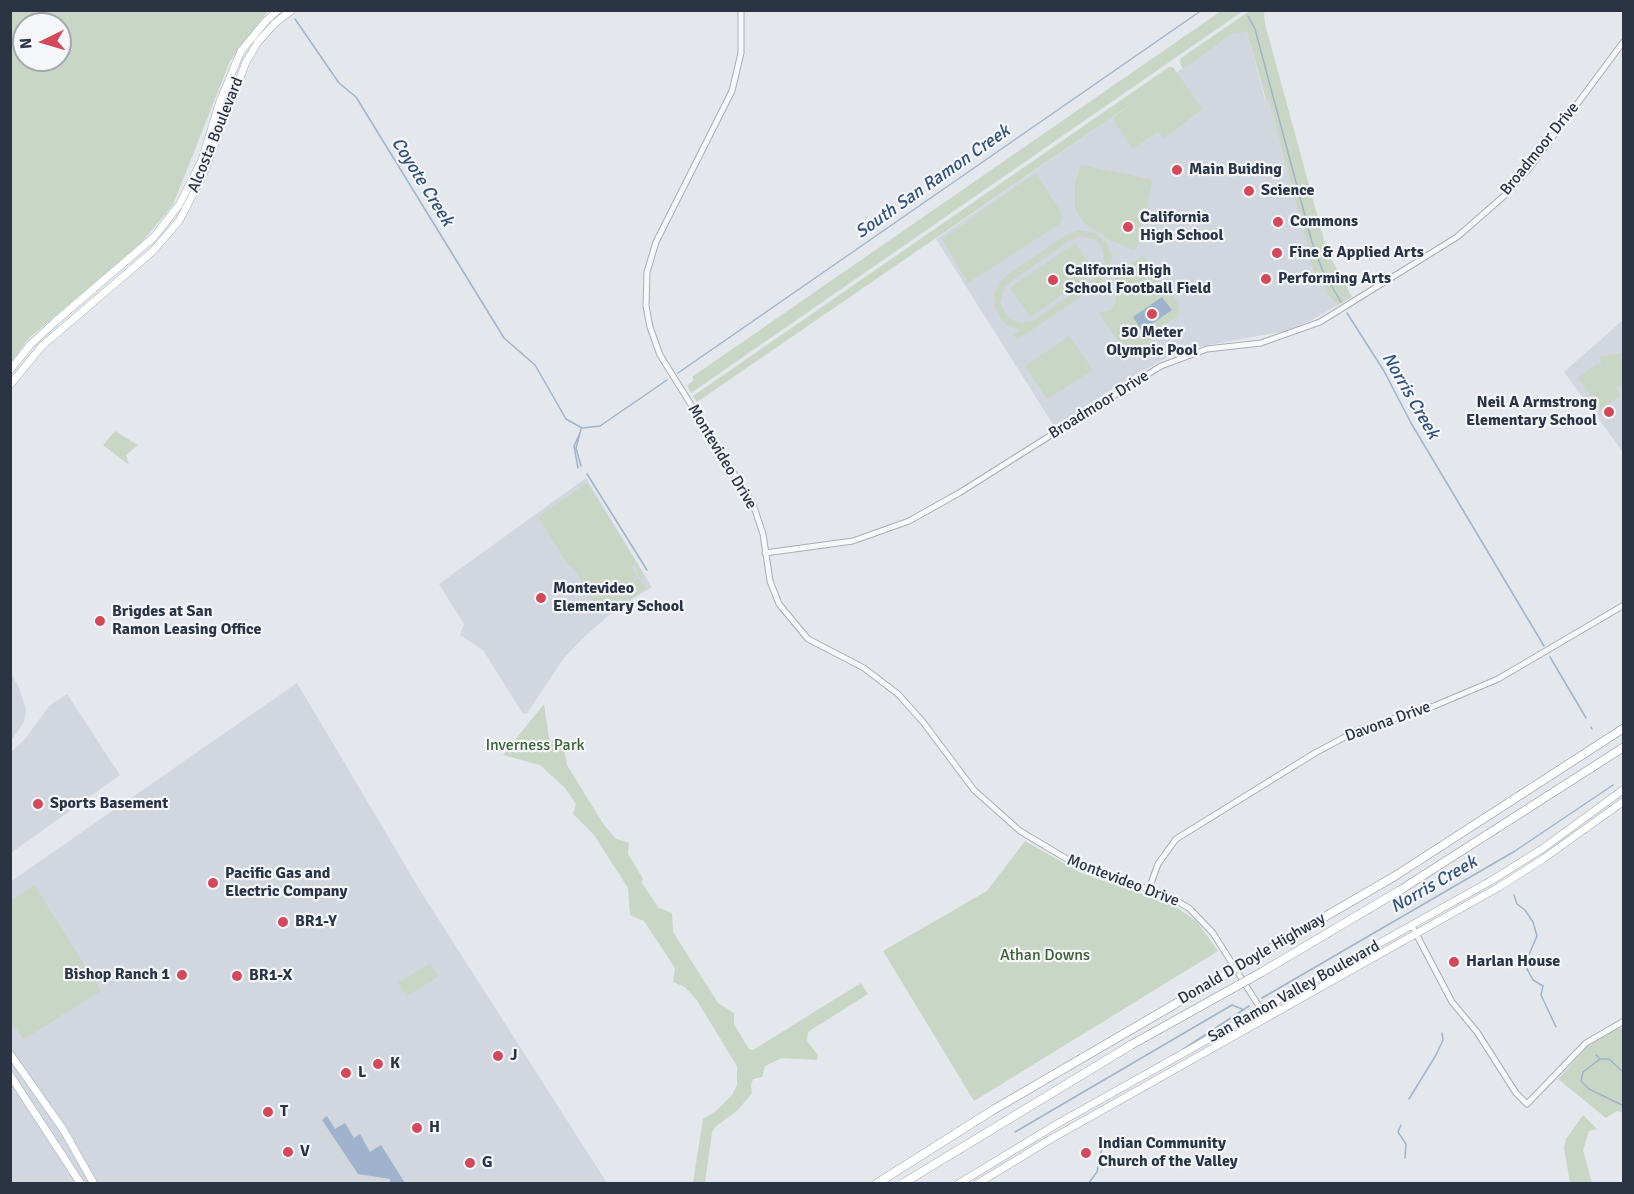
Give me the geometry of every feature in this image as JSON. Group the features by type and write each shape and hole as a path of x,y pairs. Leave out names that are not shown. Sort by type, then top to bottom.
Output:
{"highway":[{"name":"Donald D Doyle Highway","path":"876,1184 993,1110 1420,860 1623,728"},
{"name":"Donald D Doyle Highway","path":"902,1184 1131,1045 1262,972 1411,884 1623,747"}],"main road":[{"name":"Alcosta Boulevard","path":"10,370 31,344 154,237 179,204 202,160 220,101 241,51 278,10"},
{"name":"Alcosta Boulevard","path":"10,385 42,346 153,251 179,221 202,177 246,62 275,23 292,10"},
{"name":"San Ramon Valley Boulevard","path":"958,1184 1052,1127 1262,1011 1526,860 1623,789"},
{"name":"San Ramon Valley Boulevard","path":"977,1184 1051,1138 1522,873 1623,801"},
{"path":"10,1054 63,1129 94,1184"},
{"path":"10,1074 81,1184"}],"street":[{"name":"Montevideo Drive","path":"741,10 741,53 732,90 656,242 647,272 646,306 650,327 660,355 753,504 763,534 772,590 794,626 813,643 864,668 898,693 923,722 962,776 1005,819 1038,843 1074,864 1110,878 1149,889 1181,903 1204,921 1262,1011"},
{"name":"Broadmoor Drive","path":"765,554 853,541 909,521 959,493 1161,366 1207,350 1261,344 1320,322 1456,237 1504,196 1542,151 1623,41"},
{"name":"Davona Drive","path":"1149,889 1162,857 1181,835 1315,753 1358,730 1434,706 1488,684 1623,605"},
{"path":"1412,926 1452,1002 1477,1032 1508,1082 1527,1104 1586,1042 1623,1021"},
{"path":"10,1074 20,1066"}],"shaded area":[{"name":"California High School","path":"1247,31 1265,100 1269,99 1313,269 1328,295 1338,305 1286,331 1181,350 1130,378 1054,426 936,239 1235,32"},
{"name":"Neil A Armstrong Elementary School","path":"1623,320 1623,452 1564,372"},
{"name":"Montevideo Elementary School","path":"586,478 652,587 615,610 583,638 564,658 527,713 523,714 483,650 460,635 464,624 439,584"},
{"path":"11,673 26,710 24,722 11,741"},
{"path":"297,683 421,892 607,1183 11,1183 10,882"},
{"path":"67,694 120,775 11,853 11,752 25,739 49,706"}],"green space":[{"path":"11,10 268,11 230,61 173,205 140,244 28,339 11,363"},
{"path":"1251,10 1267,11 1264,13 1265,24 1327,251 1352,297 1338,305 1328,295 1313,269 1269,100 1266,100 1247,31 1237,34 1235,32 1183,69 1180,63 1181,58"},
{"path":"1221,11 1243,11 691,393 687,386 694,380 692,377"},
{"path":"1169,67 1173,67 1202,109 1183,124 1163,138 1158,131 1132,149 1113,118 1137,100 697,402 693,396"},
{"path":"1081,165 1149,179 1152,182 1137,248 1133,250 1111,240 1084,223 1075,208 1075,182"},
{"path":"1036,173 1063,216 1061,223 968,283 942,239"},
{"path":"1080,230 1095,233 1107,243 1112,257 1109,272 1100,284 1017,340 1014,335 1020,330 1005,324 995,309 994,295 997,287 1006,276 1066,235","holes":["1081,236 1096,240 1103,250 1105,265 1099,275 1033,321 1022,323 1009,319 1000,303 1005,286 1070,240"]},
{"name":"California High School Football Field","path":"1075,243 1095,272 1030,317 1010,288"},
{"path":"1143,255 1179,305 1179,315 1153,333 1155,338 1129,357 1099,313 1112,309 1116,301 1115,276"},
{"path":"1069,336 1093,370 1047,399 1025,366"},
{"path":"1623,353 1623,385 1615,387 1621,395 1601,410 1578,378 1598,363 1601,367 1600,356"},
{"path":"115,431 138,445 126,455 129,465 103,445"},
{"path":"587,483 645,577 642,579 638,576 634,564 632,566 636,577 627,585 629,587 633,584 637,577 647,588 617,607 609,603 592,601 575,570 567,563 538,517"},
{"name":"Inverness Park","path":"544,704 549,739 564,749 567,765 604,825 616,839 629,843 628,854 643,879 641,882 659,908 672,913 673,932 718,1003 734,1013 734,1024 749,1049 753,1050 861,983 868,994 808,1032 807,1041 818,1055 817,1060 782,1058 765,1066 762,1077 753,1079 752,1093 738,1110 715,1127 712,1132 705,1183 693,1183 703,1119 716,1111 732,1095 737,1085 737,1066 696,999 685,987 673,982 675,968 644,921 630,915 628,888 594,835 573,814 576,804 565,788 540,765 503,755"},
{"name":"Athan Downs","path":"1025,841 1081,873 1172,904 1197,922 1218,951 974,1101 883,951 987,891"},
{"path":"34,885 101,991 24,1039 11,1023 11,901"},
{"path":"430,963 439,976 407,996 398,983"},
{"path":"1623,1027 1623,1113 1617,1111 1606,1118 1558,1079 1588,1046 1609,1032"},
{"path":"1583,1115 1597,1129 1589,1131 1583,1150 1592,1183 1570,1183 1564,1148 1566,1139"}],"water":[{"name":"50 Meter Olympic Pool","path":"1162,297 1172,310 1142,331 1133,317"},
{"path":"327,1116 335,1129 345,1123 354,1138 360,1134 370,1152 381,1145 405,1183 390,1183 390,1179 358,1174 322,1120"}],"waterway":[{"name":"South San Ramon Creek","path":"678,373 1202,10"},
{"name":"Norris Creek","path":"1248,16 1255,29 1312,242 1322,269 1341,302"},
{"name":"Coyote Creek","path":"295,19 339,83 356,97 504,338 535,365 566,419 582,428 600,426 667,380"},
{"name":"Norris Creek","path":"1347,313 1384,371 1411,423 1544,646"},
{"path":"581,429 576,448 581,466"},
{"path":"578,468 574,446 579,435"},
{"path":"587,474 647,570"},
{"name":"Norris Creek","path":"1550,657 1586,718"},
{"name":"Norris Creek","path":"1262,998 1515,851 1613,785"},
{"path":"1514,895 1517,904 1525,910 1533,922 1537,936 1527,959 1527,969 1533,980 1543,986 1541,995 1556,1027"},
{"path":"1015,1132 1232,1005 1242,1009"},
{"name":"Norris Creek","path":"1182,1050 1249,1006"},
{"path":"1409,1099 1436,1055 1443,1040 1442,1033"},
{"path":"1596,1055 1600,1059 1609,1059 1624,1073"},
{"path":"1600,1059 1583,1072 1581,1081 1589,1089 1624,1106"},
{"path":"1401,1125 1398,1132 1406,1144 1405,1158"},
{"name":"Norris Creek","path":"1088,1184 1097,1172 1102,1148 1110,1139"}],"place":[{"name":"Main Buiding","path":"1177,170"},
{"name":"Science","path":"1249,191"},
{"name":"Commons","path":"1278,222"},
{"name":"California High School","path":"1128,227"},
{"name":"Fine & Applied Arts","path":"1277,253"},
{"name":"Performing Arts","path":"1266,279"},
{"name":"California High School Football Field","path":"1053,280"},
{"name":"50 Meter Olympic Pool","path":"1152,314"},
{"name":"Neil A Armstrong Elementary School","path":"1609,412"},
{"name":"Montevideo Elementary School","path":"541,598"},
{"name":"Brigdes at San Ramon Leasing Office","path":"100,621"},
{"name":"Sports Basement","path":"38,804"},
{"name":"Pacific Gas and Electric Company","path":"213,883"},
{"name":"BR1-Y","path":"283,922"},
{"name":"Harlan House","path":"1454,962"},
{"name":"Bishop Ranch 1","path":"182,975"},
{"name":"BR1-X","path":"237,976"},
{"name":"J","path":"498,1056"},
{"name":"K","path":"378,1064"},
{"name":"L","path":"346,1073"},
{"name":"T","path":"268,1112"},
{"name":"H","path":"417,1128"},
{"name":"V","path":"288,1152"},
{"name":"Indian Community Church of the Valley","path":"1086,1153"},
{"name":"G","path":"470,1163"}]}
